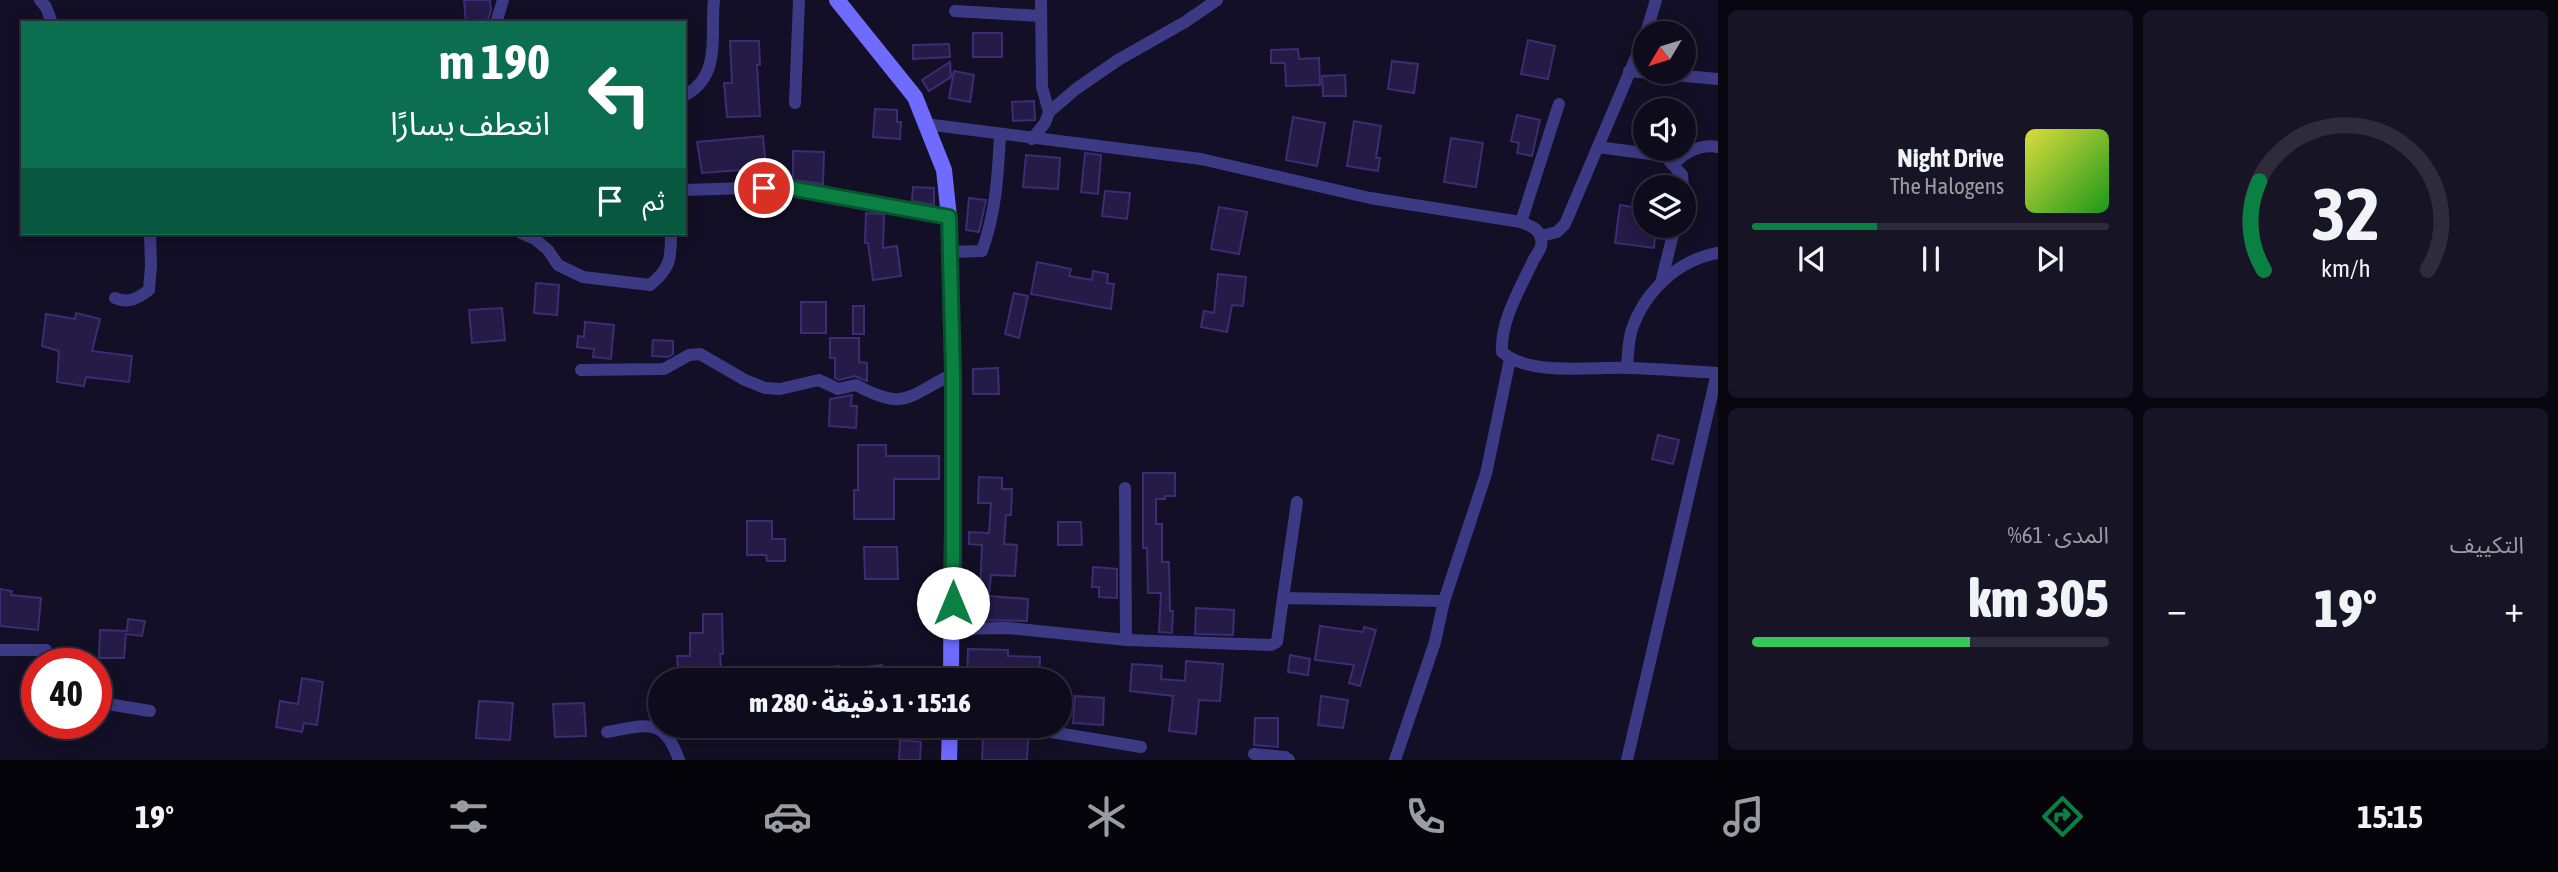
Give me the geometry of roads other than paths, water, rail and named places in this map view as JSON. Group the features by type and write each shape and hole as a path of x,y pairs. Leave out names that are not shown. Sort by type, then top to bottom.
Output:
{"street":[{"path":"40,0 51,21"},
{"path":"497,21 503,0"},
{"path":"687,94 695,89 707,74 712,59 714,0"},
{"path":"795,103 799,0"},
{"path":"837,0 915,97 943,170 949,217 953,374 951,668"},
{"path":"1041,0 1042,87 1049,112"},
{"path":"1032,139 1045,123 1049,112 1076,89 1118,61 1175,29 1217,0"},
{"path":"1649,21 1656,0"},
{"path":"955,11 1040,16"},
{"path":"1541,236 1557,232 1565,224 1633,62"},
{"path":"1629,71 1718,79"},
{"path":"1521,222 1559,104"},
{"path":"925,124 1201,159 1370,198 1521,222 1535,228 1541,236 1541,247 1513,302 1501,339 1502,352 1510,359 1549,368 1627,368 1717,373 1627,760"},
{"path":"950,251 982,251 992,224 998,188 999,135"},
{"path":"1598,147 1665,156 1681,175"},
{"path":"1673,165 1693,150 1718,147"},
{"path":"686,190 784,187 949,217"},
{"path":"115,298 122,301 136,300 149,290 152,266 150,235"},
{"path":"526,235 548,250 558,265 583,277 650,285 663,274 671,256 671,235"},
{"path":"1661,283 1672,238"},
{"path":"1627,368 1631,331 1644,302 1661,283 1700,256 1718,253"},
{"path":"581,370 664,369 689,355 700,354 745,380 765,388 780,389 818,380 838,389 856,385 874,395 891,400 907,399 953,374"},
{"path":"1395,760 1435,642 1444,601 1486,474 1510,359"},
{"path":"1125,488 1126,640"},
{"path":"952,629 1008,628 1126,640 1271,645 1277,642 1297,502"},
{"path":"1283,598 1444,601"},
{"path":"0,650 21,650"},
{"path":"112,705 150,711"},
{"path":"607,732 640,726 662,730 671,738 679,760"},
{"path":"1072,736 1141,747"},
{"path":"949,760 950,738"},
{"path":"1255,754 1285,757 1289,760"}]}
